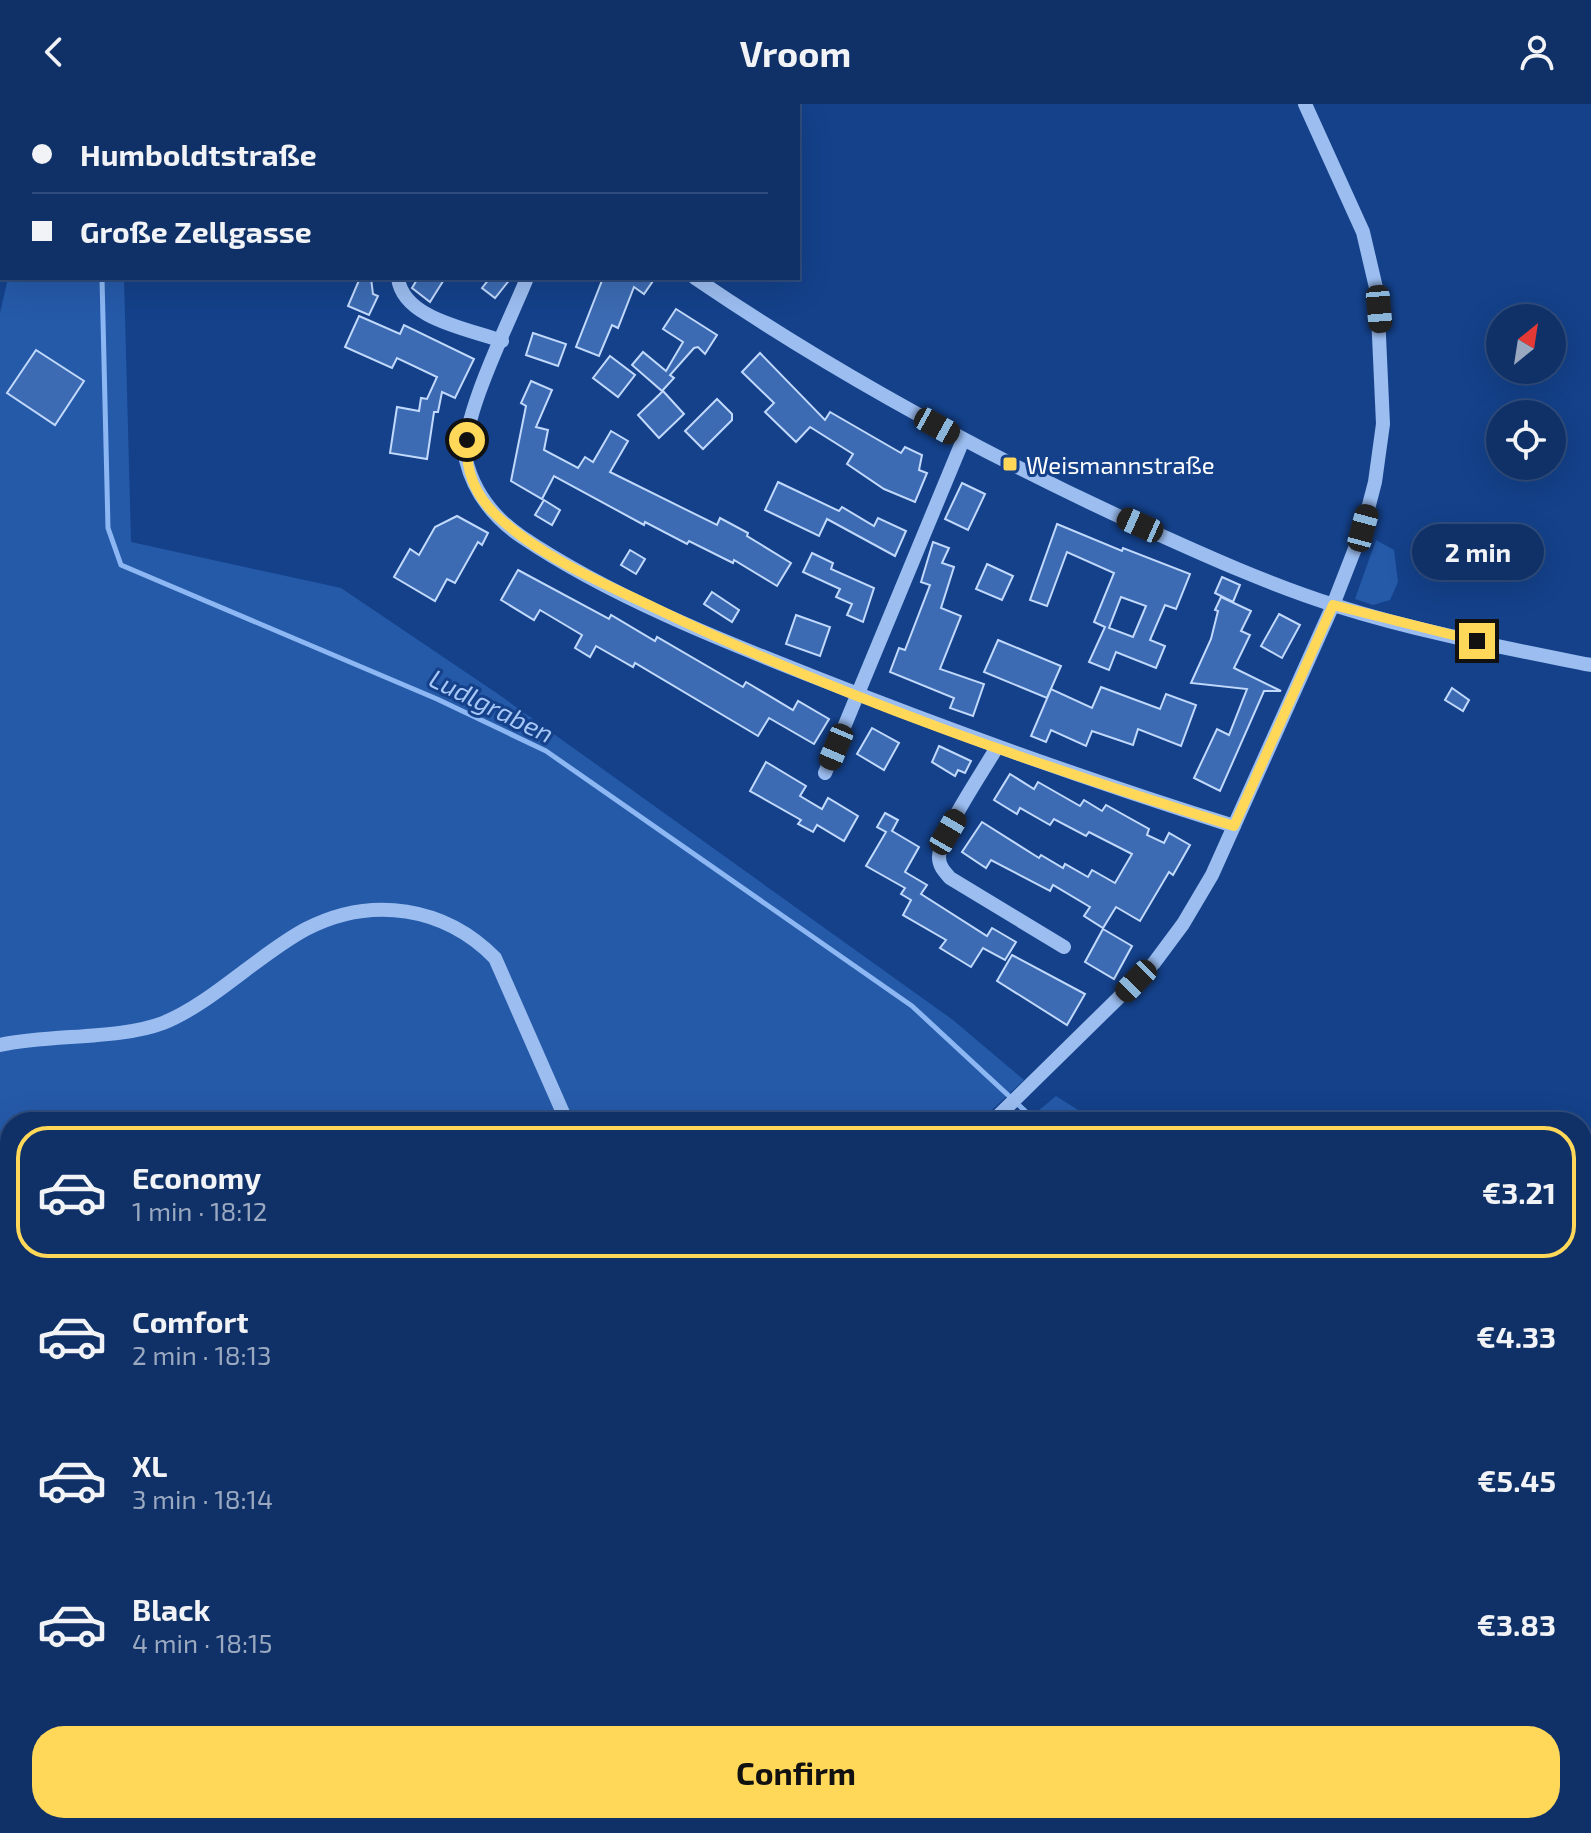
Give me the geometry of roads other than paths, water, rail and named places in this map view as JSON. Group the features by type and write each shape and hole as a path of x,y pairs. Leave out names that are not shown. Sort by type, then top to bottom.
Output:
{"street":[{"path":"1003,1112 1154,963 1205,887 1333,605 1363,528 1375,482 1383,424 1377,292 1363,232 1305,104"},
{"path":"399,280 403,296 415,309 502,341"},
{"path":"526,280 469,421 466,458 478,494 495,514 521,536 620,592 715,637 997,747 1234,826"},
{"path":"698,280 857,382 963,440 1193,550 1333,605 1591,665"},
{"path":"825,773 963,440"},
{"path":"997,747 948,832 939,853 939,866 950,878 1064,947"},
{"path":"0,1045 164,1022 307,928 348,916 383,911 419,911 452,923 475,938 495,958 563,1112"}],"waterway":[{"name":"Ludlgraben","path":"102,280 108,528 121,565 437,699 546,751 912,1006 1026,1112"}],"place":[{"name":"Weismannstraße","path":"1010,464"}]}
